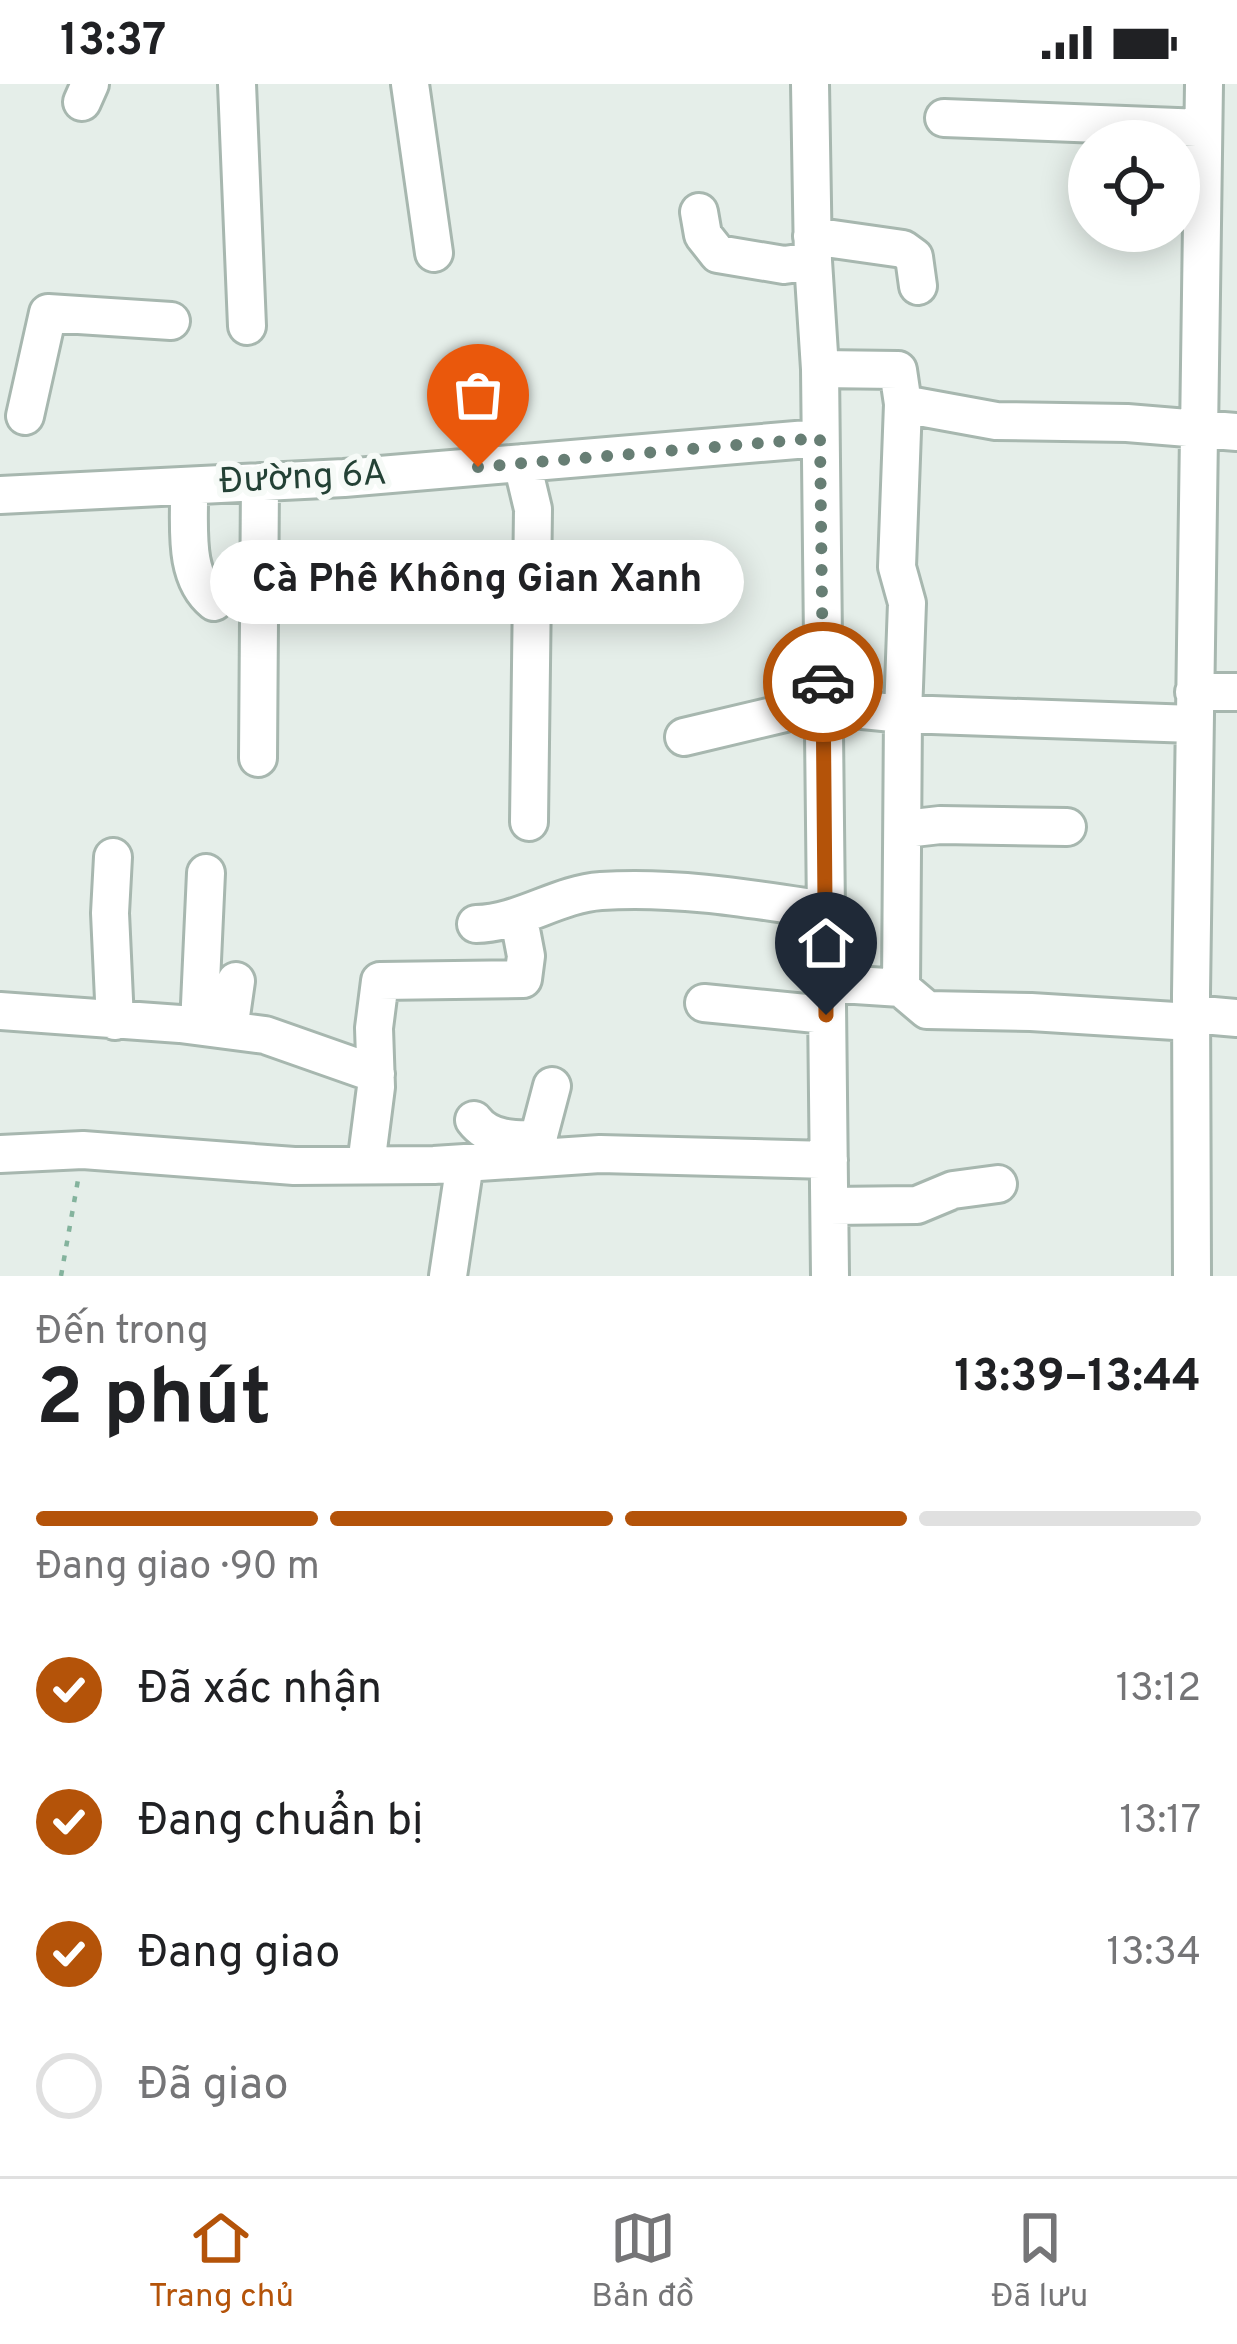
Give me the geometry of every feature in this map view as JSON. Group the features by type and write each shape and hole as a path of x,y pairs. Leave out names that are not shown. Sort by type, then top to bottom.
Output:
{"street":[{"path":"238,84 248,326"},
{"path":"410,84 434,253"},
{"path":"810,84 820,369 830,1276"},
{"path":"1192,1276 1194,708 1204,84"},
{"path":"944,118 1203,128"},
{"path":"699,212 703,235 718,254 784,265 813,249 903,249 914,257 918,286"},
{"path":"25,416 48,313 171,321"},
{"path":"820,369 898,370 903,404 897,567 907,603 901,988"},
{"path":"903,404 996,421 1127,423 1237,432"},
{"name":"Đường 6A","path":"0,495 260,482 820,438"},
{"path":"522,463 532,508 529,822"},
{"path":"258,758 260,482"},
{"path":"190,486 191,560 199,590 214,602"},
{"path":"684,736 823,700 903,713 1194,708 1237,692"},
{"path":"905,829 1067,827"},
{"path":"113,857 110,913 115,1021"},
{"path":"206,873 200,937 214,1028"},
{"path":"476,924 519,919 597,891 668,891 825,910"},
{"path":"366,1166 376,1074 375,998 380,981 523,979 526,956 519,919"},
{"path":"214,1028 236,981"},
{"path":"704,1003 825,999 901,988 927,1010 1237,1018"},
{"path":"0,1011 265,1035 376,1074"},
{"path":"538,1149 551,1086"},
{"path":"474,1120 480,1129 538,1149 829,1160"},
{"path":"0,1154 83,1150 294,1166 366,1166 465,1163 538,1149"},
{"path":"448,1276 465,1163"},
{"path":"830,1206 917,1205 953,1190 998,1184"}],"path":[{"path":"61,1276 83,1150"}],"way so far":[{"path":"478,467 820,438 823,682"}],"place":[{"name":"Cà Phê Không Gian Xanh","path":"478,467"}],"route":[{"path":"823,682 826,1015"}]}
